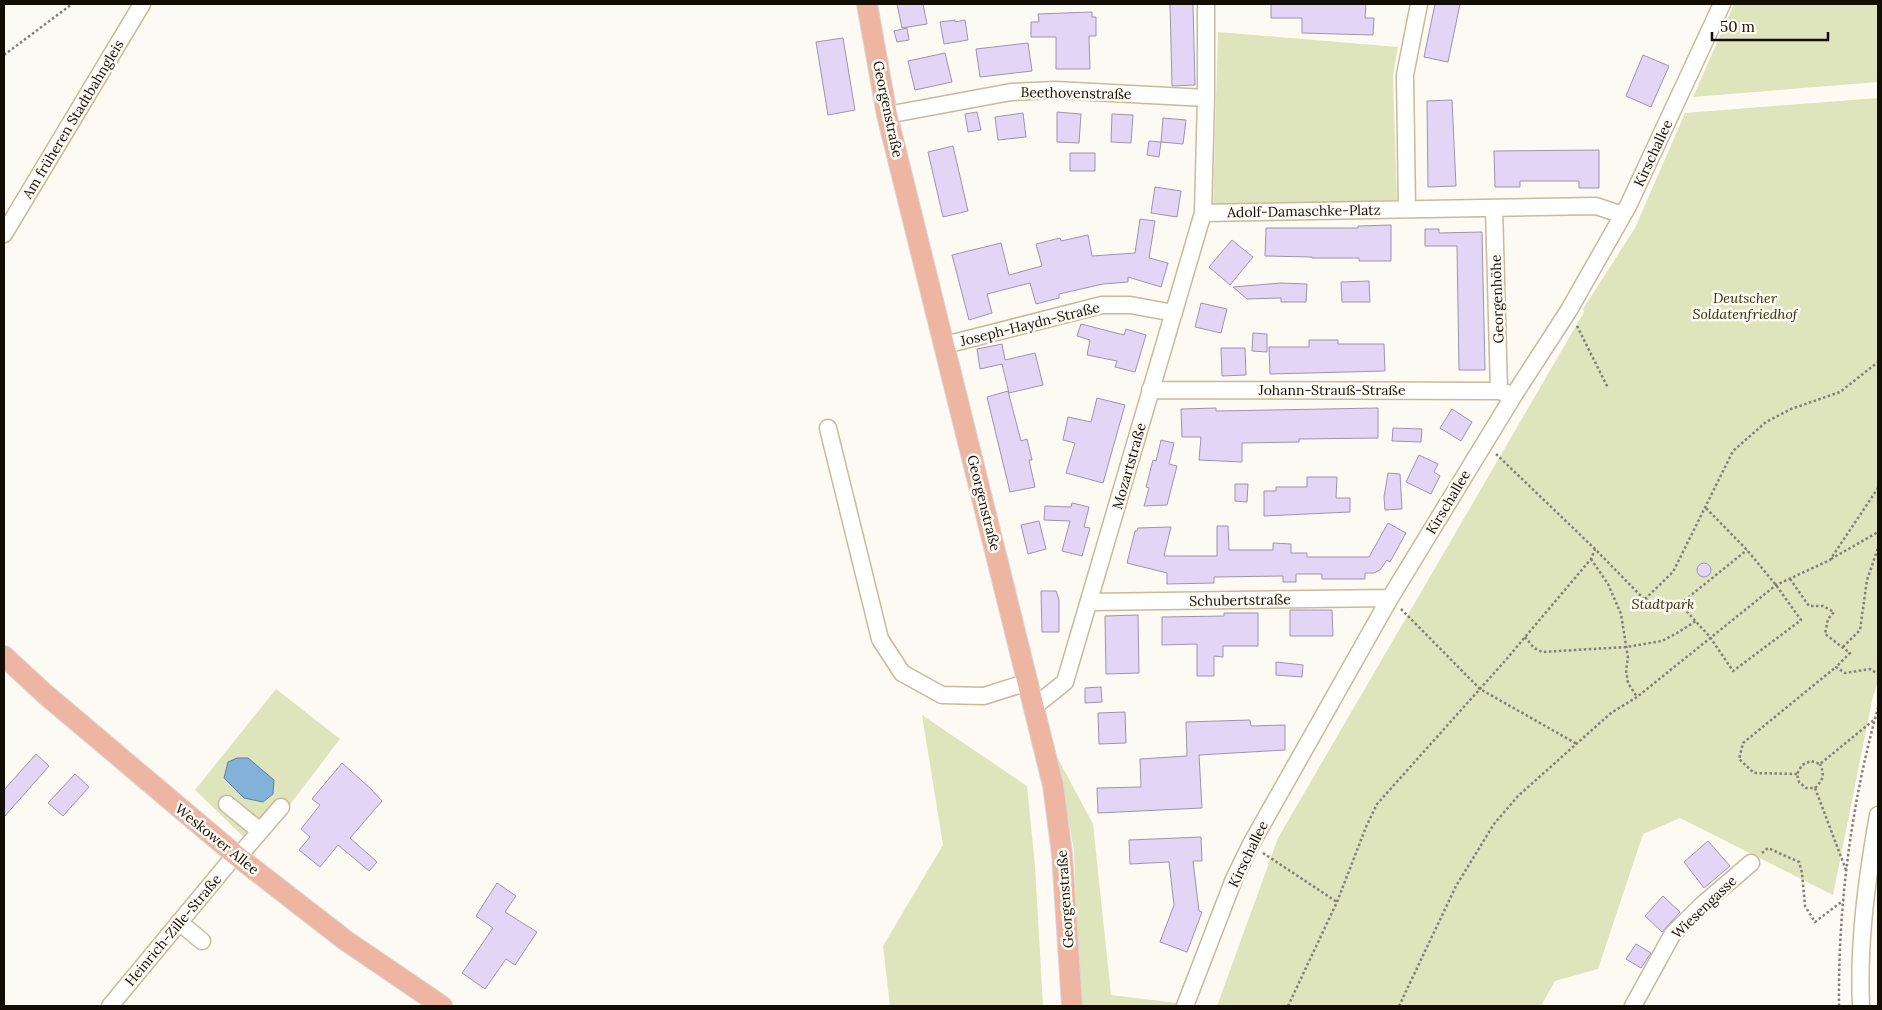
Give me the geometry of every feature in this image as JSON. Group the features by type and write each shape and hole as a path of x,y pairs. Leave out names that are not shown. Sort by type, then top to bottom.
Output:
{"main road":[{"name":"Georgenstraße","path":"867,4 887,115 1035,706 1053,785 1062,854 1072,1006"},
{"name":"Weskower Allee","path":"4,656 45,694 237,856 345,940 442,1006"}],"street":[{"name":"Am früheren Stadtbahngleis","path":"4,234 142,4"},
{"path":"1203,213 1206,4"},
{"path":"1419,4 1405,75 1407,209 1596,206 1623,215"},
{"name":"Kirschallee","path":"1185,1006 1227,896 1251,844 1390,598 1484,443 1506,393 1569,310 1623,215 1722,4"},
{"name":"Beethovenstraße","path":"887,115 1020,92 1056,90 1206,98"},
{"name":"Georgenhöhe","path":"1494,208 1506,393"},
{"name":"Adolf-Damaschke-Platz","path":"1203,213 1407,209"},
{"name":"Mozartstraße","path":"1035,706 1065,682 1203,213"},
{"name":"Joseph-Haydn-Straße","path":"945,345 1102,306 1130,305 1174,313"},
{"name":"Johann-Strauß-Straße","path":"1150,390 1506,393"},
{"path":"828,428 880,639 902,673 942,695 984,696 1028,682"},
{"name":"Schubertstraße","path":"1090,602 1390,598"},
{"path":"227,804 260,831"},
{"name":"Heinrich-Zille-Straße","path":"110,1006 179,922 281,807"},
{"path":"1861,1006 1862,934 1867,880 1878,815"},
{"name":"Wiesengasse","path":"1633,1006 1672,935 1701,906 1751,863"},
{"path":"179,922 202,941"}],"path":[{"path":"4,55 72,4"},
{"path":"1569,310 1608,388"},
{"path":"1644,599 1673,572 1733,451 1766,422 1791,410 1840,392 1878,362"},
{"path":"1484,443 1595,549 1644,599 1662,606 1680,604 1747,550"},
{"path":"1830,560 1878,488"},
{"path":"1680,604 1710,637 1733,671 1801,620 1776,585 1747,550 1706,508"},
{"path":"1399,1006 1456,886 1494,824 1518,796 1611,713 1637,697 1776,585 1830,560 1878,532"},
{"path":"1843,647 1860,630 1867,580 1878,548"},
{"path":"1288,1006 1337,902 1366,827 1378,804 1525,637 1591,558 1595,549"},
{"path":"1591,558 1608,584 1621,614 1628,658 1626,670 1628,683 1637,697"},
{"path":"1790,579 1809,606 1823,606 1834,612 1828,619 1825,634 1850,652 1836,667 1743,743 1739,759 1754,773 1797,774"},
{"path":"1390,598 1480,689 1577,744"},
{"path":"1525,637 1534,648 1542,652 1626,646 1662,641 1696,621"},
{"path":"1836,667 1845,673 1870,668 1878,674"},
{"path":"1839,1006 1839,959 1847,872 1855,813 1878,708"},
{"path":"1820,764 1875,718"},
{"path":"1811,761 1820,764 1824,772 1822,781 1815,788 1806,788 1799,782 1797,774 1802,765 1811,761"},
{"path":"1815,788 1847,872"},
{"path":"1251,844 1337,902"},
{"path":"1751,863 1768,848 1798,862 1802,873 1805,906 1815,922 1844,900"}],"green space":[{"path":"1734,4 1878,4 1878,82 1693,97"},
{"path":"1218,32 1398,47 1393,75 1397,204 1213,206"},
{"name":"Stadtpark","path":"1878,98 1878,682 1873,696 1833,895 1680,818 1643,834 1598,969 1555,981 1541,1006 1217,1006 1278,838 1584,312 1583,309 1635,228 1685,113"},
{"path":"276,689 340,739 256,849 195,790"},
{"path":"922,715 1027,786 1035,866 1043,1006 890,1006 883,946 943,845"},
{"path":"1057,757 1093,824 1111,995 1177,1003 1176,1006 1079,1006 1074,850"}],"water":[{"path":"237,758 248,758 274,780 273,794 263,802 244,798 224,778 228,762"}],"building":[{"path":"897,4 923,4 927,24 902,28"},
{"path":"1170,4 1193,4 1195,85 1172,86"},
{"path":"1271,4 1366,4 1365,18 1374,18 1373,35 1302,33 1302,18 1271,18"},
{"path":"1435,4 1460,4 1448,62 1424,57"},
{"path":"1092,12 1092,17 1096,17 1096,36 1089,36 1090,69 1056,69 1056,37 1031,37 1031,22 1039,22 1038,14"},
{"path":"955,20 955,22 965,20 968,40 944,44 940,22"},
{"path":"907,28 909,40 897,42 894,31"},
{"path":"843,38 855,110 828,115 816,42"},
{"path":"1028,43 1032,71 980,77 976,49"},
{"path":"945,53 952,82 915,90 908,61"},
{"path":"1643,55 1669,66 1651,107 1626,96"},
{"path":"1452,100 1456,186 1428,187 1427,101"},
{"path":"977,112 981,130 968,132 965,114"},
{"path":"1057,112 1081,114 1079,143 1057,142"},
{"path":"1023,113 1026,137 998,140 995,117"},
{"path":"1112,114 1133,115 1131,143 1111,142"},
{"path":"1163,118 1186,120 1183,144 1161,142"},
{"path":"1149,141 1161,142 1159,157 1147,155"},
{"path":"953,146 968,211 943,217 928,152"},
{"path":"1599,150 1599,188 1579,188 1579,181 1520,181 1520,187 1495,187 1494,151"},
{"path":"1070,153 1095,153 1095,171 1070,171"},
{"path":"1155,187 1181,191 1177,217 1151,213"},
{"path":"1140,219 1155,221 1149,258 1168,263 1161,287 1128,277 1128,282 1103,284 1059,294 1059,298 1036,304 1030,283 987,294 992,313 969,320 952,255 1001,243 1009,275 1042,266 1036,244 1060,238 1061,241 1088,235 1092,256 1135,253"},
{"path":"1391,225 1391,261 1359,261 1359,258 1265,256 1266,228 1358,228 1358,226"},
{"path":"1425,229 1439,229 1439,233 1482,232 1485,370 1459,370 1457,246 1425,246"},
{"path":"1232,240 1253,257 1230,285 1209,267"},
{"path":"1369,281 1370,302 1342,302 1341,282"},
{"path":"1281,283 1307,284 1306,302 1281,302 1281,298 1247,299 1233,287"},
{"path":"1201,303 1227,309 1221,333 1195,327"},
{"path":"1081,324 1124,335 1126,329 1146,335 1135,372 1115,367 1117,361 1087,355 1090,340 1077,336"},
{"path":"1253,333 1267,334 1267,352 1252,351"},
{"path":"1309,340 1338,340 1338,344 1384,344 1385,371 1270,374 1269,347 1309,347"},
{"path":"1002,344 1005,360 1035,353 1043,385 1009,393 1002,364 980,369 977,349"},
{"path":"1221,348 1245,348 1246,375 1222,376"},
{"path":"1008,391 1021,441 1027,439 1035,487 1010,492 987,397"},
{"path":"1097,398 1125,405 1103,483 1066,473 1075,443 1063,440 1068,417 1091,422"},
{"path":"1216,408 1216,411 1378,408 1378,438 1299,439 1299,442 1242,443 1242,462 1199,460 1201,437 1182,437 1181,409"},
{"path":"1452,409 1472,422 1461,441 1440,428"},
{"path":"1393,428 1422,429 1421,442 1392,441"},
{"path":"1161,440 1174,443 1169,464 1177,466 1167,505 1144,506 1149,488 1146,487 1153,460 1156,461"},
{"path":"1419,455 1438,464 1434,472 1440,476 1431,494 1406,482"},
{"path":"1388,473 1400,474 1402,509 1385,510 1384,497"},
{"path":"1307,477 1337,477 1336,498 1350,498 1350,512 1264,516 1264,491 1276,491 1276,487 1307,487"},
{"path":"1235,484 1248,484 1247,502 1235,501"},
{"path":"1072,503 1089,507 1084,527 1090,528 1082,556 1062,551 1070,521 1044,520 1045,506 1071,507"},
{"path":"1039,521 1046,549 1028,554 1021,525"},
{"path":"1388,523 1406,533 1390,562 1387,560 1380,570 1374,573 1365,573 1365,579 1322,579 1322,574 1296,574 1296,582 1283,582 1283,576 1214,577 1214,583 1167,584 1167,573 1127,563 1135,531 1138,528 1171,527 1164,556 1217,556 1217,526 1228,526 1229,550 1273,550 1273,543 1291,544 1291,553 1307,553 1307,557 1369,557"},
{"path":"1701,563 1707,563 1711,570 1707,577 1701,577 1697,573 1697,567"},
{"path":"1041,591 1056,591 1059,600 1059,632 1042,632"},
{"path":"1290,610 1332,610 1333,636 1290,636"},
{"path":"1224,613 1258,613 1258,646 1223,646 1223,657 1214,656 1214,676 1197,676 1197,644 1162,645 1162,617 1224,616"},
{"path":"1138,615 1139,673 1106,674 1105,616"},
{"path":"1276,662 1303,665 1302,677 1276,675"},
{"path":"1101,687 1102,702 1085,703 1085,688"},
{"path":"1125,712 1126,743 1099,744 1098,713"},
{"path":"1250,720 1251,726 1285,725 1285,750 1199,755 1202,808 1098,813 1097,788 1141,787 1140,759 1187,756 1186,722"},
{"path":"36,754 49,766 4,817 4,790"},
{"path":"342,763 382,801 350,838 377,862 369,871 338,845 320,867 299,850 310,837 301,829 320,805 312,799"},
{"path":"75,774 89,787 63,816 48,803"},
{"path":"1201,837 1202,861 1193,861 1199,911 1202,912 1187,952 1160,942 1174,905 1169,862 1130,864 1129,840"},
{"path":"1708,841 1730,866 1704,888 1684,862"},
{"path":"497,883 516,896 505,912 537,932 515,965 506,959 485,989 462,973 493,928 476,916"},
{"path":"1663,896 1680,912 1662,932 1645,916"},
{"path":"1636,944 1651,953 1641,968 1626,959"}],"park label":[{"name":"Deutscher Soldatenfriedhof","path":"1745,306"}]}
